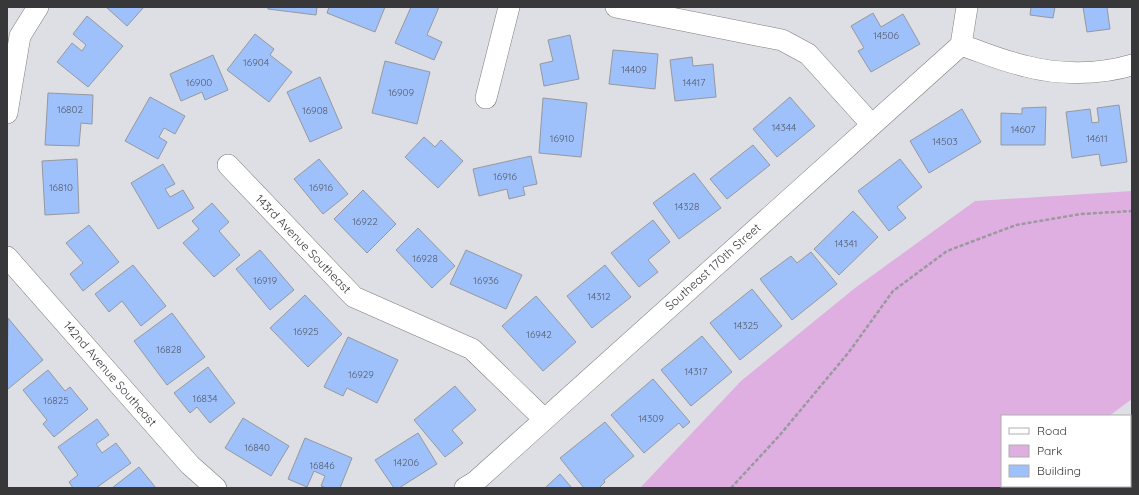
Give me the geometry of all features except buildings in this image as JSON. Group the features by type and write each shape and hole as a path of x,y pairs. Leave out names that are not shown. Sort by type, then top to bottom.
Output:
{"street":[{"path":"7,108 20,36 38,7"},
{"path":"486,98 509,7"},
{"path":"616,7 782,40 808,54 872,125"},
{"path":"967,7 961,45 1025,66 1057,72 1093,72 1132,65"},
{"name":"Southeast 170th Street","path":"465,488 475,482 543,418 961,45"},
{"name":"143rd Avenue Southeast","path":"228,165 354,297 472,349 543,418"},
{"name":"142nd Avenue Southeast","path":"7,257 190,465 216,488"}],"path":[{"path":"731,488 779,436 849,352 892,291 947,252 1016,225 1081,214 1132,211"}],"green space":[{"path":"1132,191 1132,399 1110,415 1001,415 1001,487 1010,487 1009,488 640,488 741,381 855,288 975,201"}]}
